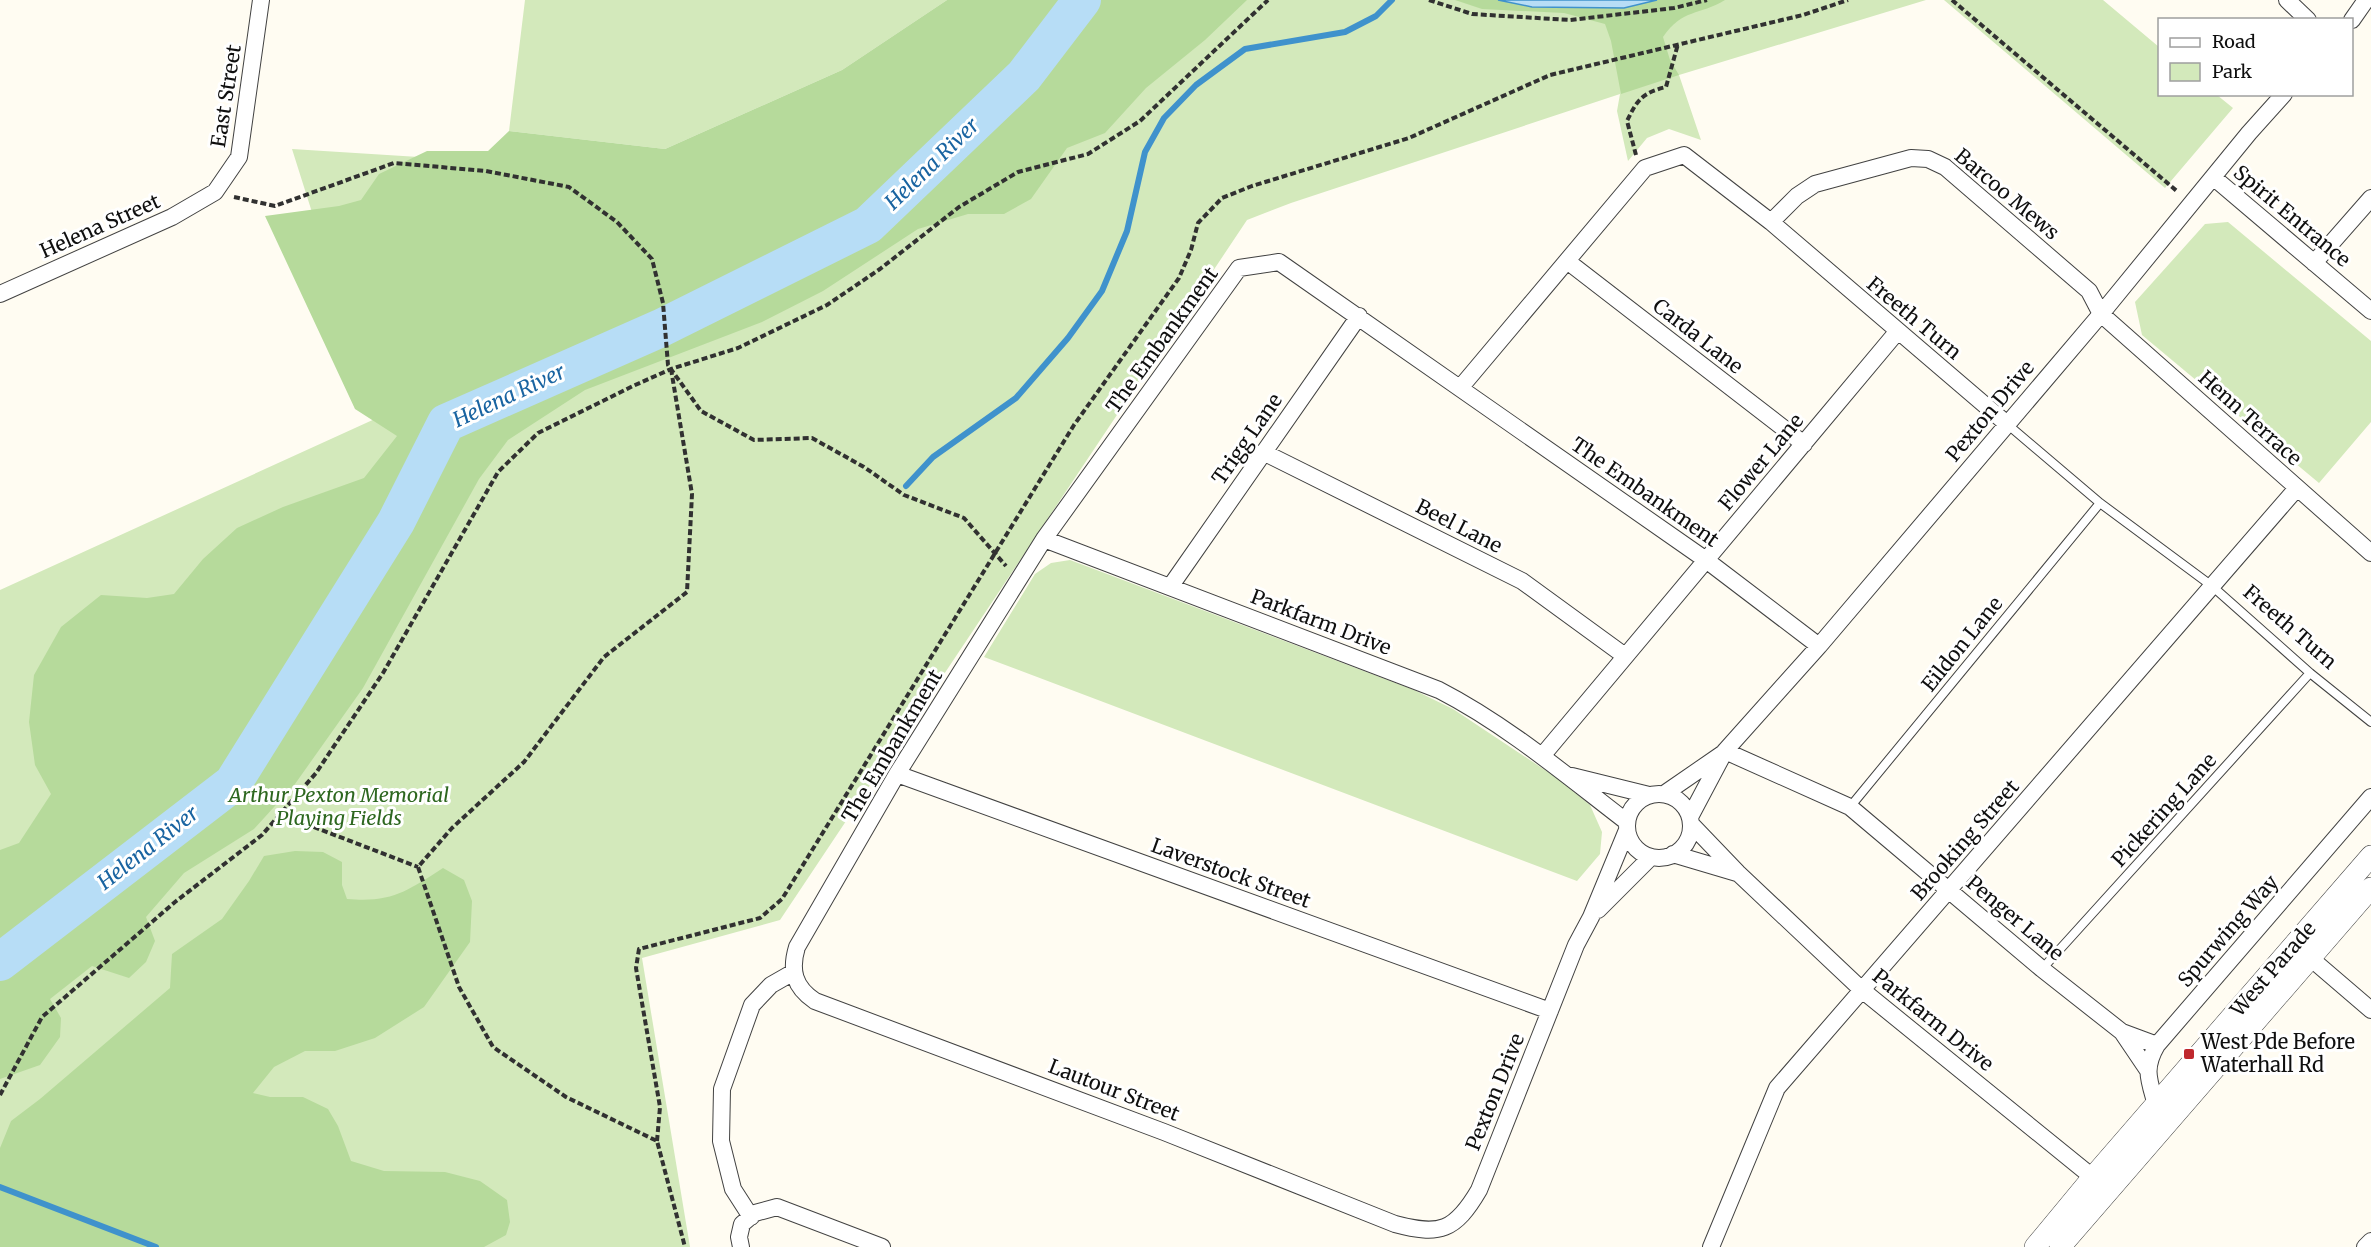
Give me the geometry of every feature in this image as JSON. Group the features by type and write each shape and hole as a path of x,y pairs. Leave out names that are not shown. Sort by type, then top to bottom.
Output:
{"street":[{"name":"East Street","path":"215,192 239,157 261,0"},
{"path":"2287,0 2306,18"},
{"path":"2353,19 2366,0"},
{"name":"Pexton Drive","path":"1690,821 1725,751 1819,646 2282,96"},
{"name":"Freeth Turn","path":"1646,168 1684,155 1771,222 2007,424"},
{"name":"Barcoo Mews","path":"1771,222 1797,195 1815,184 1911,158 1928,159 1945,167 2089,291 2101,314"},
{"path":"1460,388 1646,168"},
{"name":"Spirit Entrance","path":"2213,177 2371,311"},
{"name":"Helena Street","path":"0,294 172,217 215,192"},
{"path":"2314,263 2371,198"},
{"name":"The Embankment","path":"792,973 797,947 897,774 1044,539 1239,268 1279,261 1706,560 1819,646"},
{"name":"Carda Lane","path":"1567,261 1804,444"},
{"name":"Henn Terrace","path":"2101,314 2371,553"},
{"name":"Trigg Lane","path":"1170,586 1359,316"},
{"name":"Flower Lane","path":"1542,756 1897,332"},
{"name":"Beel Lane","path":"1263,452 1522,581 1625,657"},
{"name":"Brooking Street","path":"1711,1247 1777,1088 2297,488"},
{"name":"Parkfarm Drive","path":"1044,539 1456,698 1565,774 1627,826 1632,844 1644,854 1651,857 1673,854 1738,873"},
{"name":"Pexton Drive","path":"1656,794 1725,751"},
{"name":"Penger Lane","path":"1725,751 1850,807 2042,969 2122,1032 2157,1046"},
{"name":"Laverstock Street","path":"897,774 1550,1011"},
{"name":"Parkfarm Drive","path":"1565,774 1671,796 1683,804 1690,821 1738,873 1862,990 2101,1184"},
{"path":"1627,826 1632,808 1656,794"},
{"name":"Spurwing Way","path":"2147,1069 2150,1057 2157,1046 2371,797"},
{"path":"1673,854 1688,839 1690,821"},
{"name":"Pexton Drive","path":"1395,1224 1420,1231 1439,1230 1457,1220 1479,1190 1576,945 1591,917 1627,826"},
{"name":"West Parade","path":"2035,1247 2101,1184 2153,1142 2303,951 2371,856"},
{"name":"Pexton Drive","path":"1591,917 1651,857"},
{"name":"West Parade","path":"2060,1247 2156,1105 2303,951 2371,888"},
{"path":"2303,951 2371,1010"},
{"path":"751,1217 733,1190 721,1141 722,1089 752,1005 771,984 792,973"},
{"name":"Lautour Street","path":"792,973 798,986 815,1001 1164,1132 1395,1224"},
{"name":"Penger Lane","path":"2122,1032 2147,1069"},
{"path":"2147,1069 2156,1105"},
{"path":"741,1247 739,1237 742,1224 763,1210 777,1207 882,1247"},
{"path":"2365,1247 2371,1241"}],"lane":[{"name":"Freeth Turn","path":"2007,424 2100,502 2212,586 2310,673 2371,722"},
{"name":"Eildon Lane","path":"1850,807 2100,502"},
{"name":"Pickering Lane","path":"2042,969 2310,673"}],"path":[{"path":"0,1095 42,1017 175,902 262,835 316,773 384,673 498,472 538,433 671,369 738,348 827,305 880,269 958,207 1018,172 1088,154 1140,121 1268,0"},
{"path":"1429,0 1472,14 1570,20 1674,8 1707,0"},
{"path":"685,1247 657,1141 660,1107 636,968 639,949 760,918 782,899 1074,425 1179,278 1191,250 1198,223 1222,198 1252,186 1409,138 1550,75 1803,15 1848,0"},
{"path":"1952,0 2192,203"},
{"path":"1646,168 1633,151 1626,122 1636,101 1654,90 1666,87 1678,43"},
{"path":"215,192 275,206 394,163 486,171 569,187 617,222 652,258 663,303 668,365 701,411 754,440 812,438 864,467 904,495 964,518 1020,578"},
{"path":"418,867 452,828 524,762 604,657 687,592 692,494 671,369"},
{"path":"280,814 418,867"},
{"path":"418,867 459,987 493,1047 566,1097 657,1141"}],"green space":[{"path":"525,0 947,0 842,70 665,149 509,131"},
{"path":"947,0 1247,0 1205,40 1146,88 1105,133 1067,148 1031,199 1004,214 968,214 918,229 823,291 762,322 585,390 508,440 479,479 363,688 295,784 254,829 184,873 146,917 155,941 146,962 129,978 92,966 50,999 61,1018 60,1037 40,1065 0,1079 0,850 19,843 51,794 35,765 29,722 34,675 61,627 101,595 147,598 174,594 203,559 237,528 283,507 364,478 397,436 355,409 265,216 339,206 361,200 379,174 427,151 488,151 509,131 665,149 842,70"},
{"name":"Arthur Pexton Memorial Playing Fields","path":"1073,0 1926,0 1679,75 1701,140 1669,129 1647,138 1628,161 1617,111 1620,94 1291,203 1247,220 780,920 642,958 690,1247 0,1247 0,590 377,418 292,149 816,182"},
{"path":"1455,0 1498,0 1532,7 1624,8 1657,0 1725,0 1677,21 1663,37 1670,60 1679,75 1621,94 1611,41 1605,24 1564,13 1482,9"},
{"path":"1944,0 2103,0 2158,46 2158,96 2218,96 2233,108 2165,188"},
{"path":"2228,222 2371,341 2371,422 2319,483 2142,335 2135,302 2205,224"},
{"path":"1070,560 1414,690 1453,709 1557,778 1590,805 1602,832 1600,854 1577,881 984,657 1035,574 1051,563"},
{"path":"295,851 323,852 342,862 342,885 347,899 376,899 398,894 443,868 464,880 472,901 470,942 424,1007 375,1038 335,1051 305,1051 274,1067 253,1093 270,1097 303,1097 328,1109 338,1126 351,1161 384,1171 445,1172 480,1181 507,1200 510,1222 506,1235 484,1247 0,1247 0,1148 11,1121 170,988 172,954 222,919 264,856"}],"water":[{"path":"1498,0 1657,0 1624,8 1532,7"}],"waterway":[{"name":"Helena River","path":"0,962 233,783 396,522 446,423 661,328 868,225 1024,76 1082,0"},
{"path":"906,486 933,457 1016,398 1068,338 1102,291 1127,231 1145,152 1164,118 1196,85 1245,49 1345,32 1376,16 1392,0"},
{"path":"0,1187 156,1247"}],"place":[{"name":"West Pde Before Waterhall Rd","path":"2189,1054"}]}
